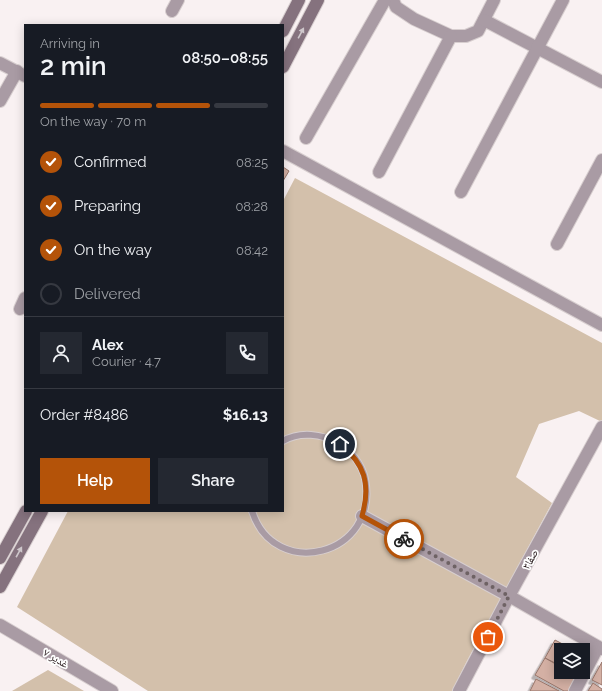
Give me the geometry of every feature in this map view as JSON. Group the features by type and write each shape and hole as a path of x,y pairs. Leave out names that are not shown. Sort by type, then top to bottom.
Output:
{"street":[{"path":"172,11 178,0"},
{"path":"284,29 299,0"},
{"path":"284,65 318,0"},
{"path":"306,138 385,0"},
{"path":"394,0 396,7 414,19 451,36 466,36 478,31 494,0"},
{"path":"461,192 563,0"},
{"path":"484,20 538,47 602,82"},
{"path":"379,172 451,36"},
{"path":"0,63 21,74 0,101"},
{"path":"287,153 602,325"},
{"path":"557,244 602,160"},
{"name":"صفا۳","path":"459,691 509,596 602,427"},
{"path":"0,558 25,512"},
{"path":"0,587 41,512"},
{"path":"362,516 509,596 600,648 575,691"},
{"name":"غدیر ۷","path":"0,625 112,691"}],"lane":[{"path":"252,512 254,518 262,530 271,540 296,552 309,553 323,551 336,546 347,538 356,528 362,516 366,503 367,489 364,476 358,463 350,452 340,444 327,438 314,435 300,435 284,440"}],"shaded area":[{"path":"295,178 602,343 602,422 579,411 539,424 516,477 552,503 452,691 148,691 17,607 67,512 284,512 284,199"},
{"path":"48,670 84,691 12,691"}],"building":[{"path":"284,168 289,171 284,179"},
{"path":"555,640 561,643 554,643 554,662 545,658"},
{"path":"545,658 554,663 554,679 578,679 571,691 564,691 535,675"},
{"path":"602,662 602,685 592,680"},
{"path":"536,679 559,691 530,691"},
{"path":"593,683 602,689 602,691 588,691"}],"way so far":[{"path":"404,539 509,596 488,637"}],"route":[{"path":"340,444 350,452 358,463 364,476 367,489 366,503 362,516 404,539"}]}
